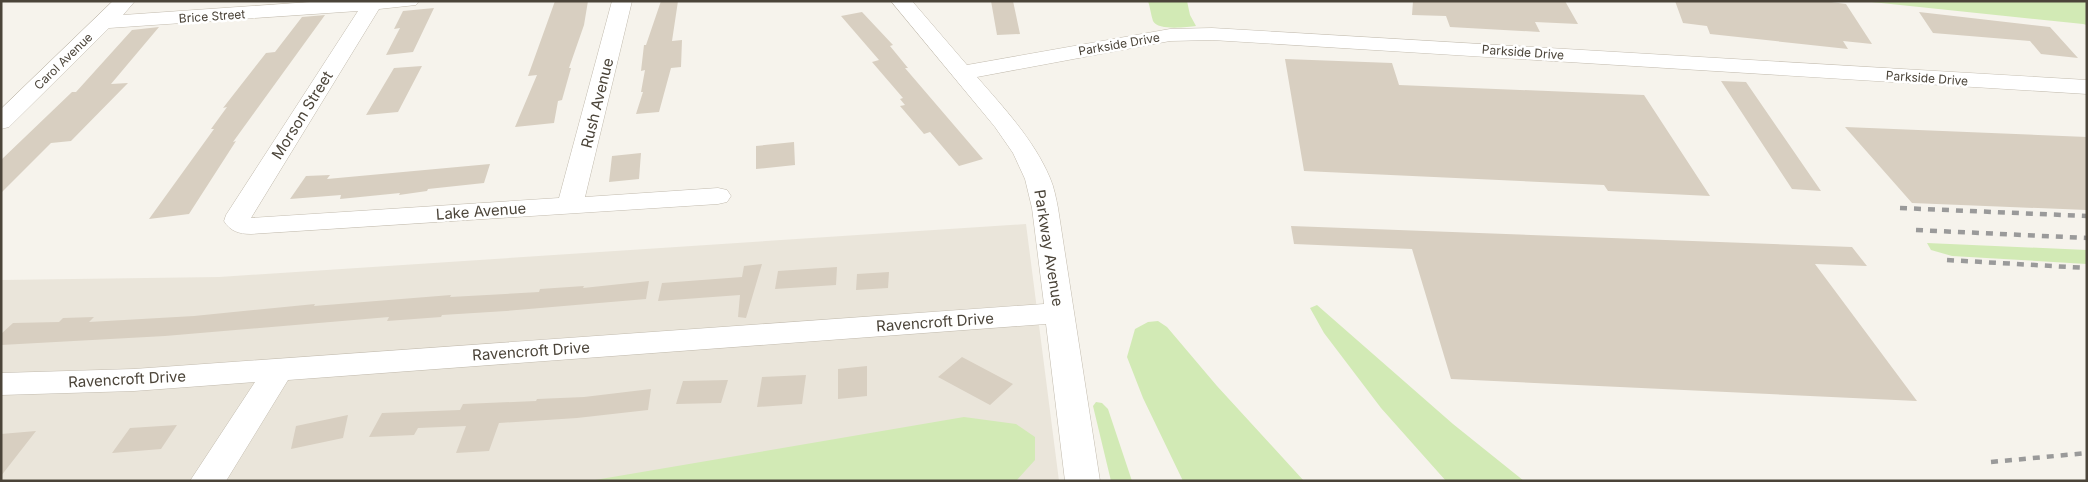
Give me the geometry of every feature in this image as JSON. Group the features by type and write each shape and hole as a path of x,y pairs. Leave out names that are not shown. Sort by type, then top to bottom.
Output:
{"street":[{"name":"Carol Avenue","path":"6,112 125,1"},
{"name":"Brice Street","path":"104,22 409,1"},
{"name":"Rush Avenue","path":"570,205 622,1"},
{"name":"Parkway Avenue","path":"900,1 1003,122 1027,156 1038,179 1045,208 1083,481"},
{"name":"Morson Street","path":"245,226 237,221 239,215 373,3"},
{"name":"Parkside Drive","path":"962,73 1170,35 1212,34 2087,86"},
{"name":"Lake Avenue","path":"245,226 718,196"},
{"name":"Ravencroft Drive","path":"1,384 134,380 1060,313"},
{"path":"207,481 238,436 279,369"}],"shaded area":[{"path":"1026,224 1059,481 1,481 1,280 219,277"}],"green space":[{"path":"1148,1 1187,1 1190,15 1196,26 1173,28 1156,24 1153,21"},
{"path":"1862,1 2087,1 2087,25 2083,24"},
{"path":"1927,243 2087,250 2087,264 1952,256 1931,250"},
{"path":"1317,305 1453,424 1524,481 1446,481 1381,408 1324,333 1310,308"},
{"path":"1158,321 1167,327 1217,386 1304,481 1183,481 1143,398 1127,357 1135,329 1148,322"},
{"path":"1096,402 1102,403 1108,409 1132,481 1111,481 1093,406"},
{"path":"964,417 1016,424 1035,437 1035,460 1016,481 589,481"}],"building":[{"path":"555,1 588,1 584,25 569,68 571,68 562,100 558,101 554,123 515,127 537,75 528,76"},
{"path":"661,1 678,1 672,41 682,40 681,67 671,68 659,112 636,114 643,92 641,92 645,70 641,71 644,45 646,45"},
{"path":"991,1 1013,1 1020,34 997,35"},
{"path":"1413,1 1565,1 1578,24 1535,22 1540,32 1450,27 1446,16 1412,15"},
{"path":"1675,1 1824,1 1846,4 1872,44 1843,41 1848,49 1710,34 1707,26 1683,23"},
{"path":"434,8 413,52 386,55 400,28 394,29 403,11"},
{"path":"862,12 893,45 890,46 908,68 905,68 983,159 959,166 930,132 924,134 900,106 905,105 900,99 903,98 872,62 879,60 841,16"},
{"path":"1919,12 2050,27 2078,58 2041,54 2030,41 1933,33"},
{"path":"325,15 233,142 236,141 189,214 149,219 214,129 211,129 227,107 223,108 266,53 275,52 302,17"},
{"path":"159,27 111,84 128,83 71,141 51,143 1,193 1,160 72,92 76,92 132,30"},
{"path":"1285,59 1392,63 1399,85 1644,95 1710,196 1608,191 1604,185 1304,171"},
{"path":"422,66 398,112 366,115 394,68"},
{"path":"1721,81 1746,82 1821,191 1792,189"},
{"path":"1845,127 2087,137 2087,210 1912,203"},
{"path":"794,142 795,165 756,169 756,146"},
{"path":"641,153 639,179 609,182 612,156"},
{"path":"490,164 484,183 428,189 427,191 399,195 400,193 340,199 341,195 290,199 306,176 330,175 327,179"},
{"path":"1291,226 1852,247 1867,266 1815,264 1917,401 1451,379 1412,249 1294,244"},
{"path":"762,264 746,318 738,317 740,295 658,301 662,283 742,277 744,266"},
{"path":"837,267 836,285 775,289 778,271"},
{"path":"889,272 888,288 856,290 857,274"},
{"path":"649,281 646,299 387,321 389,317 165,336 1,345 1,334 13,323 59,322 63,318 94,317 89,322 194,316 315,304 314,306 451,295 450,297 539,292 540,289 584,286 583,288"},
{"path":"962,357 1013,384 990,405 938,377"},
{"path":"867,366 867,396 838,399 838,369"},
{"path":"806,375 802,404 757,407 762,377"},
{"path":"728,380 721,403 676,404 683,381"},
{"path":"651,389 648,410 577,418 499,423 489,451 456,453 466,426 418,428 414,435 369,437 382,413 460,410 463,404 536,401 537,399 584,397"},
{"path":"348,415 343,438 291,449 296,426"},
{"path":"177,425 161,449 112,453 130,428"},
{"path":"36,431 1,476 1,434"}],"railway":[{"path":"1900,208 2087,216"},
{"path":"1916,230 2087,238"},
{"path":"1947,260 2087,268"},
{"path":"1991,462 2087,453"}]}
